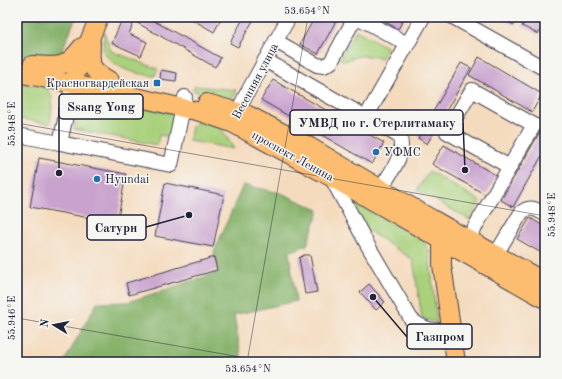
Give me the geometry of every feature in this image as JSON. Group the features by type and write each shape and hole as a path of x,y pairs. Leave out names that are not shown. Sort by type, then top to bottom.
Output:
{"main road":[{"path":"74,78 99,17"},
{"path":"22,67 59,66 67,63 74,58 91,38"},
{"path":"91,38 90,62 98,74 110,81"},
{"name":"проспект Ленина","path":"22,67 184,102"},
{"name":"проспект Ленина","path":"74,78 110,81 235,117 331,177 545,299"},
{"name":"проспект Ленина","path":"235,117 248,115 310,147 381,188 432,220 545,282"},
{"path":"442,240 442,265 456,362"}],"street":[{"name":"Весенняя улица","path":"235,117 289,17"},
{"path":"366,117 423,17"},
{"path":"276,41 317,65 324,66 331,62 351,25 361,20 407,44"},
{"path":"459,20 545,69"},
{"path":"266,60 399,136 402,142 400,156 381,188"},
{"path":"60,143 74,78"},
{"path":"468,239 510,167 534,125 472,90 447,132 510,167"},
{"path":"17,135 171,164 184,102"},
{"path":"331,177 366,244 412,319 418,325 426,329 436,331 451,330"},
{"path":"496,254 521,213 532,208 545,214"}],"green space":[{"path":"17,17 76,17 58,60 46,63 17,57"},
{"path":"356,30 388,48 381,59 376,57 358,56 345,61 340,59"},
{"path":"104,32 111,51 158,69 155,76 126,70 113,62 103,51"},
{"path":"17,82 47,88 50,92 52,101 50,124 17,118"},
{"path":"195,86 236,90 236,94 230,99 215,98 200,94 192,89"},
{"path":"80,95 176,114 171,137 159,135 157,145 74,129"},
{"path":"200,121 221,128 234,149 189,141 192,126"},
{"path":"429,171 480,201 470,220 417,190"},
{"path":"243,185 281,193 319,210 307,245 289,252 296,301 234,315 242,362 64,362 97,303 128,302 219,272 214,252"},
{"path":"347,199 418,237 424,242 429,251 437,323 422,318 413,260 360,225"}],"building":[{"path":"123,17 147,17 221,58 215,67 134,21 129,34 147,42 141,56 112,43"},
{"path":"188,17 222,17 214,32"},
{"path":"244,17 255,17 238,47 230,43"},
{"path":"315,17 338,17 318,54 300,44"},
{"path":"377,17 405,17 398,29"},
{"path":"502,17 519,17 514,25 502,19"},
{"path":"527,17 536,17 545,22 538,34 522,26"},
{"path":"479,57 542,94 532,112 469,75"},
{"path":"461,63 471,68 427,144 418,138"},
{"path":"161,70 177,73 176,81 160,79"},
{"path":"273,80 384,143 372,164 261,100"},
{"path":"545,123 545,150 513,207 501,200"},
{"path":"444,145 497,176 486,195 432,164"},
{"path":"39,158 126,174 117,223 30,207"},
{"path":"165,183 224,195 213,247 155,236"},
{"path":"530,218 545,227 545,255 517,239"},
{"path":"304,255 310,255 317,292 305,294 299,258"},
{"path":"214,257 217,270 129,295 126,283"},
{"path":"369,284 385,302 376,310 360,292"}],"place":[{"name":"Красногвардейская","path":"157,83"},
{"name":"УФМС","path":"376,152"},
{"name":"УМВД по г. Стерлитамаку","path":"465,170"},
{"name":"Ssang Yong","path":"59,173"},
{"name":"Hyundai","path":"97,179"},
{"name":"Сатурн","path":"189,215"},
{"name":"Газпром","path":"373,297"}]}
